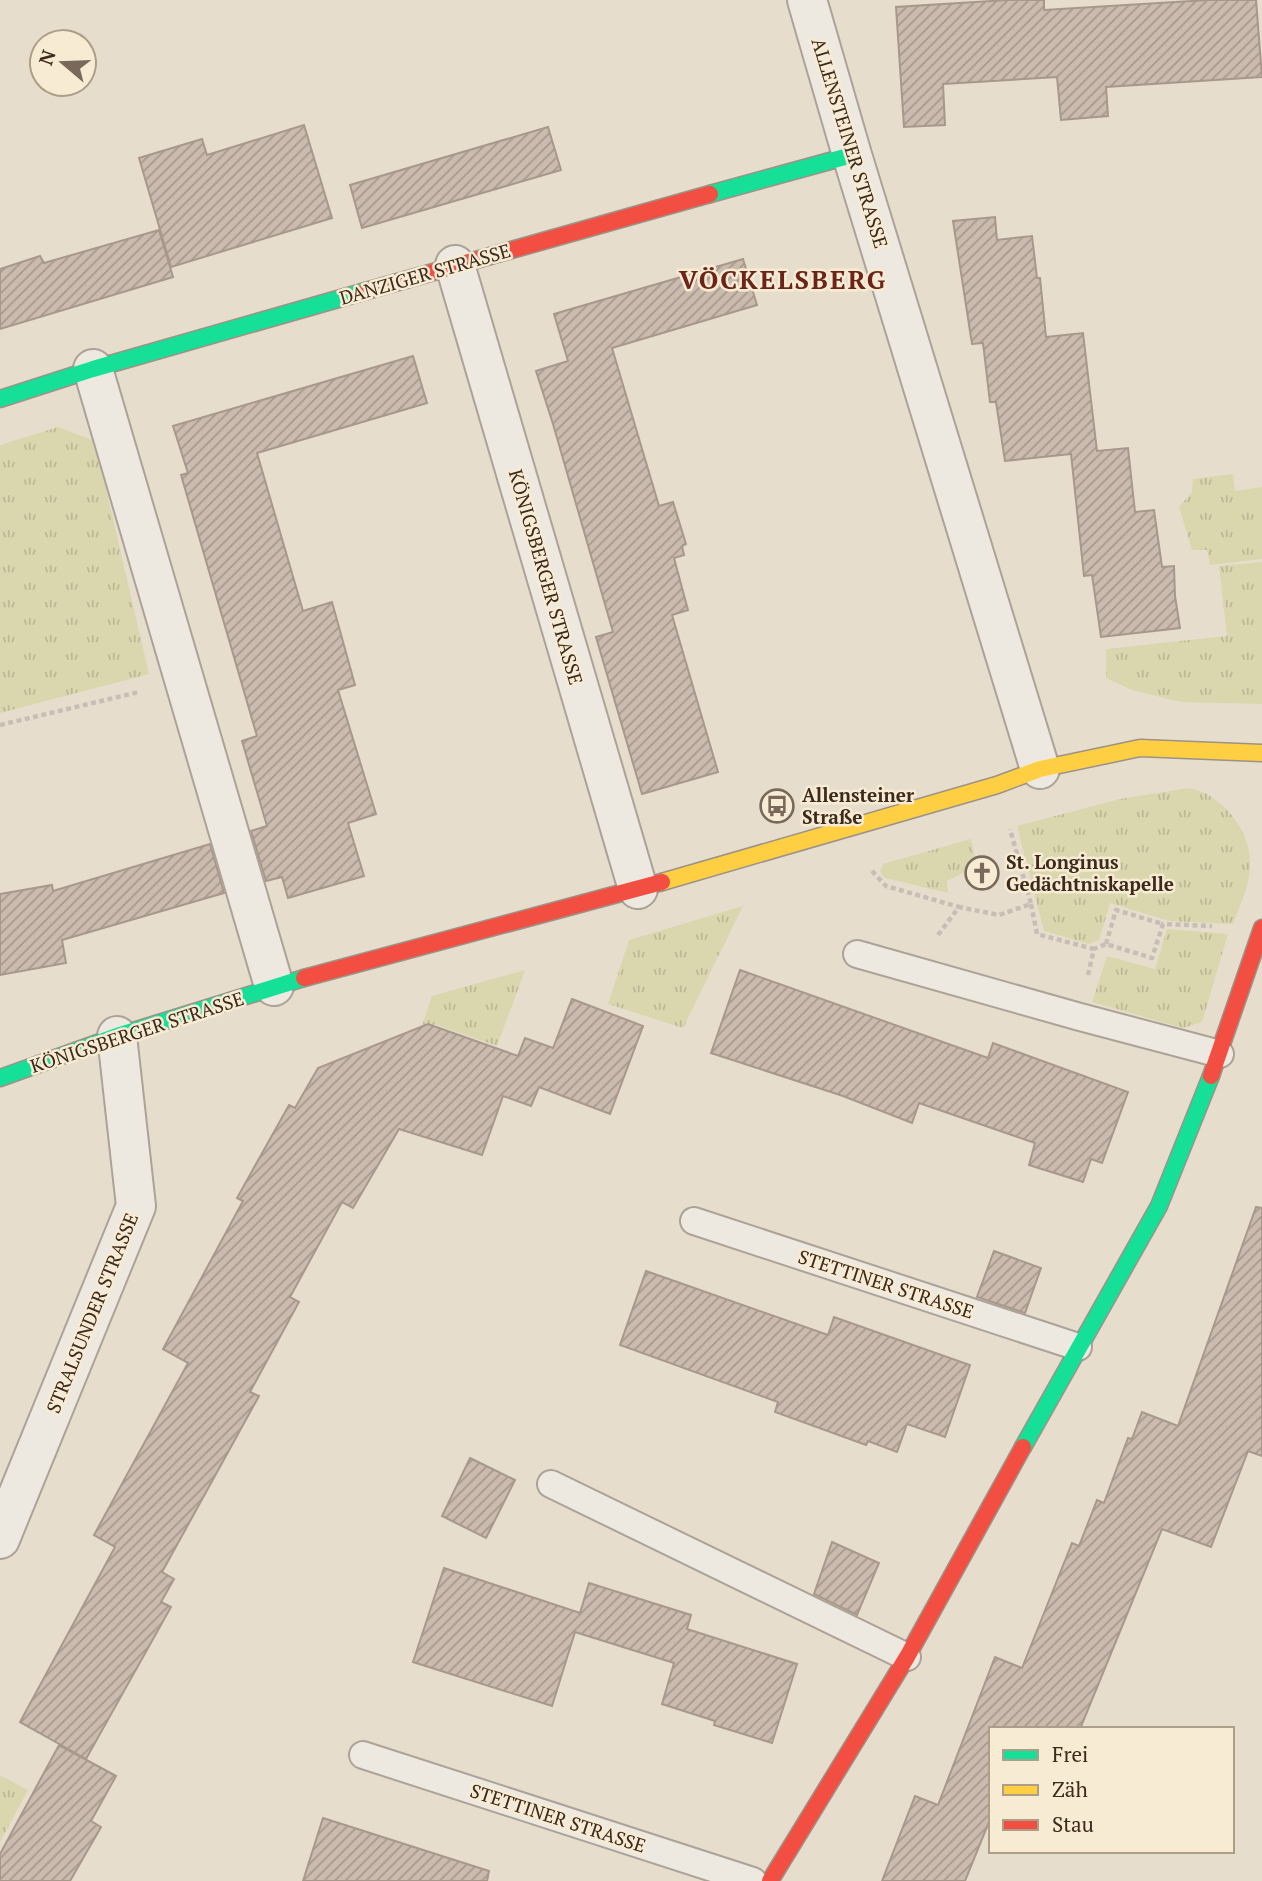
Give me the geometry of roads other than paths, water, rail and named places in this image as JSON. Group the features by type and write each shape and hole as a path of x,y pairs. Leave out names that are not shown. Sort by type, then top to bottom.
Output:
{"street":[{"name":"ALLENSTEINER STRASSE","path":"807,0 1040,769"},
{"name":"DANZIGER STRASSE","path":"0,399 93,369 455,265 852,155"},
{"name":"KÖNIGSBERGER STRASSE","path":"455,265 638,889"},
{"path":"93,369 274,986"},
{"name":"KÖNIGSBERGER STRASSE","path":"0,1078 117,1036 274,986 638,889 997,785 1040,769 1140,748 1262,753"},
{"path":"770,1881 906,1657 1159,1206 1220,1054 1261,938"},
{"name":"STRALSUNDER STRASSE","path":"0,1539 136,1206 117,1036"}],"lane":[{"path":"857,954 1220,1054"},
{"name":"STETTINER STRASSE","path":"694,1221 1078,1347"},
{"path":"551,1484 906,1657"},
{"name":"STETTINER STRASSE","path":"363,1755 753,1881"}],"place":[{"name":"Allensteiner Straße","path":"777,806"},
{"name":"St. Longinus Gedächtniskapelle","path":"982,873"}],"district":[{"name":"VÖCKELSBERG","path":"783,280"}]}
